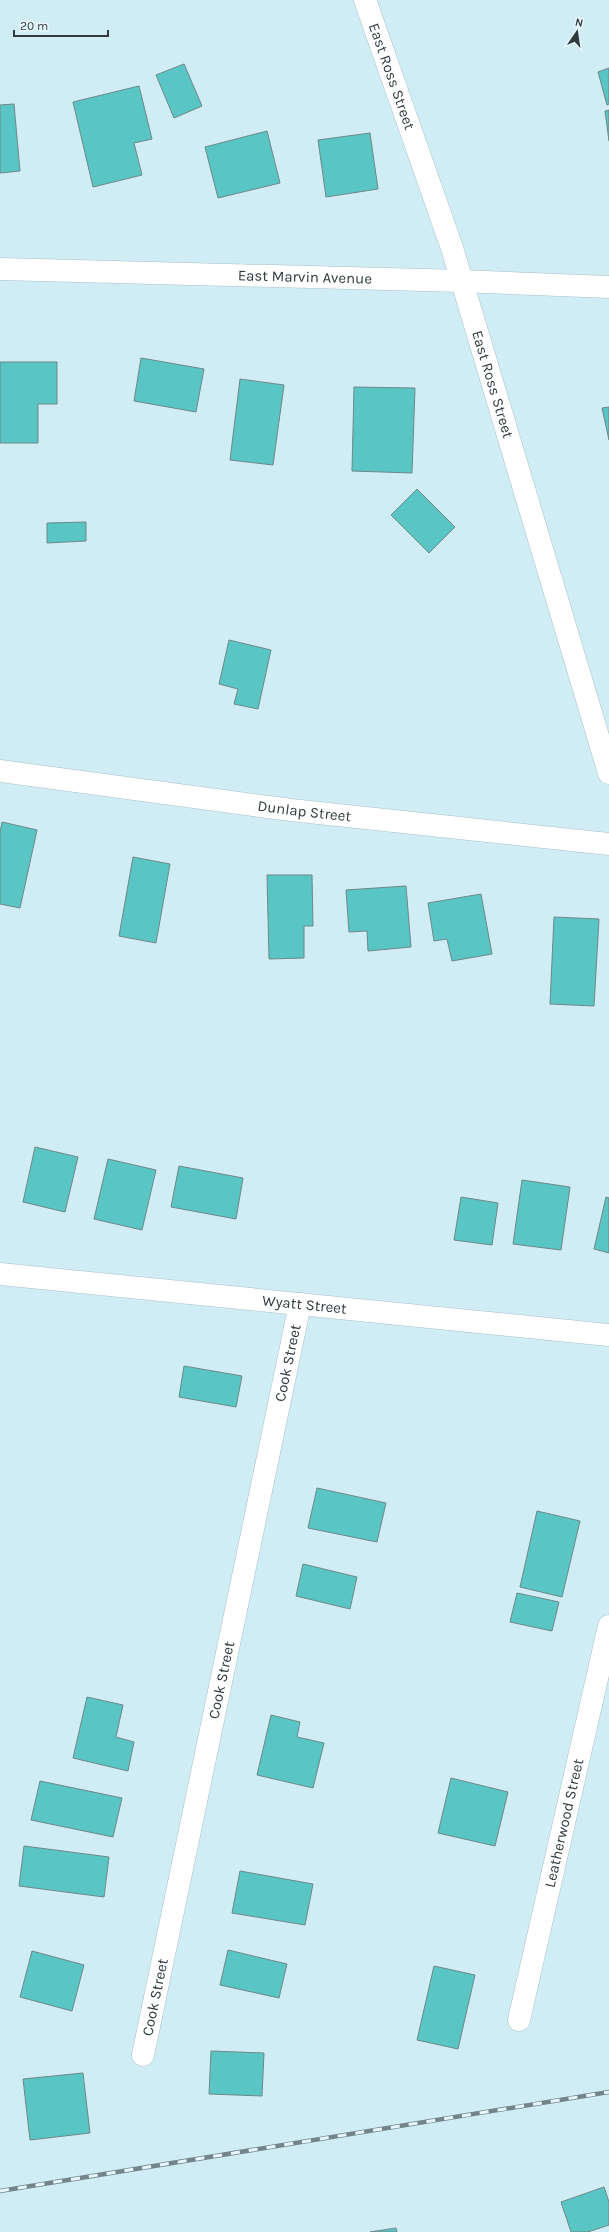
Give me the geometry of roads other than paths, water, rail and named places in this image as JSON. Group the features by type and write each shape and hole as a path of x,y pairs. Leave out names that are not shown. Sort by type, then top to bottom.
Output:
{"street":[{"name":"East Ross Street","path":"366,0 452,248 609,772"},
{"name":"East Marvin Avenue","path":"0,269 461,281 609,287"},
{"name":"Dunlap Street","path":"0,771 291,810 609,844"},
{"name":"Wyatt Street","path":"0,1274 609,1335"},
{"name":"Cook Street","path":"143,2055 300,1304"},
{"name":"Leatherwood Street","path":"519,2020 609,1626"}],"railway":[{"path":"0,2191 609,2092"}]}
